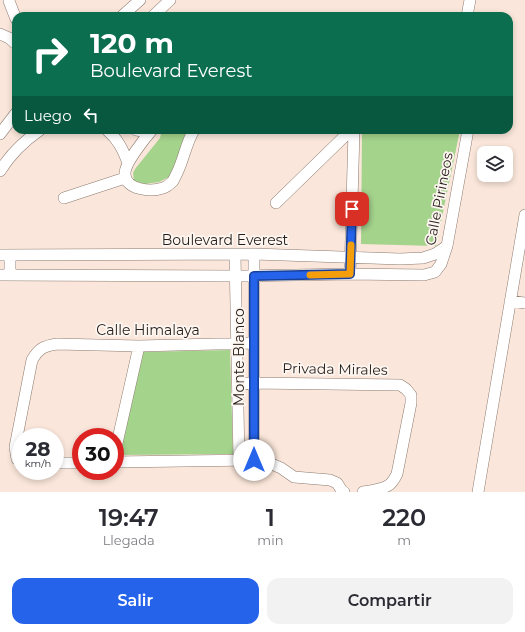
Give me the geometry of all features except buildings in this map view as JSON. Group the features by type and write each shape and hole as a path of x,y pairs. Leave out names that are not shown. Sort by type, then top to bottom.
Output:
{"street":[{"path":"126,12 140,0"},
{"path":"157,12 170,0"},
{"path":"468,12 470,0"},
{"path":"6,3 12,13"},
{"path":"0,34 12,41"},
{"path":"0,134 12,118"},
{"path":"0,171 4,164 18,149 35,134"},
{"path":"111,134 119,143 128,163"},
{"path":"149,134 128,163 124,172 125,178 129,184 138,189 163,188 173,181 192,134"},
{"path":"276,203 349,134"},
{"path":"5,255 5,275 254,276 350,274 353,134"},
{"name":"Calle Pirineos","path":"350,274 424,275 435,272 441,264 447,246 467,134"},
{"path":"64,198 125,178"},
{"path":"478,492 525,215"},
{"name":"Boulevard Everest","path":"5,255 254,254 400,259 423,258 435,254 447,246"},
{"name":"Monte Blanco","path":"254,254 254,460"},
{"name":"Monte Blanco","path":"235,255 239,460"},
{"path":"510,301 525,303"},
{"name":"Calle Himalaya","path":"19,428 32,360 36,353 47,345 139,346 254,343"},
{"path":"120,428 139,346"},
{"name":"Privada Mirales","path":"238,384 400,385 406,389 411,395 410,410 397,474 394,481 388,486 363,492"},
{"path":"124,462 254,460 267,462 281,468 294,477 330,480 337,483 344,492"}],"green space":[{"path":"161,134 188,134 176,166 169,177 159,182 145,184 134,181 133,173 135,169 160,138"},
{"path":"362,134 459,134 436,246 361,244"},
{"path":"230,350 233,454 124,455 124,437 143,352"}],"slow traffic":[{"path":"310,275 350,274 351,245"}],"route":[{"path":"254,460 254,276 350,274 352,209"}]}
